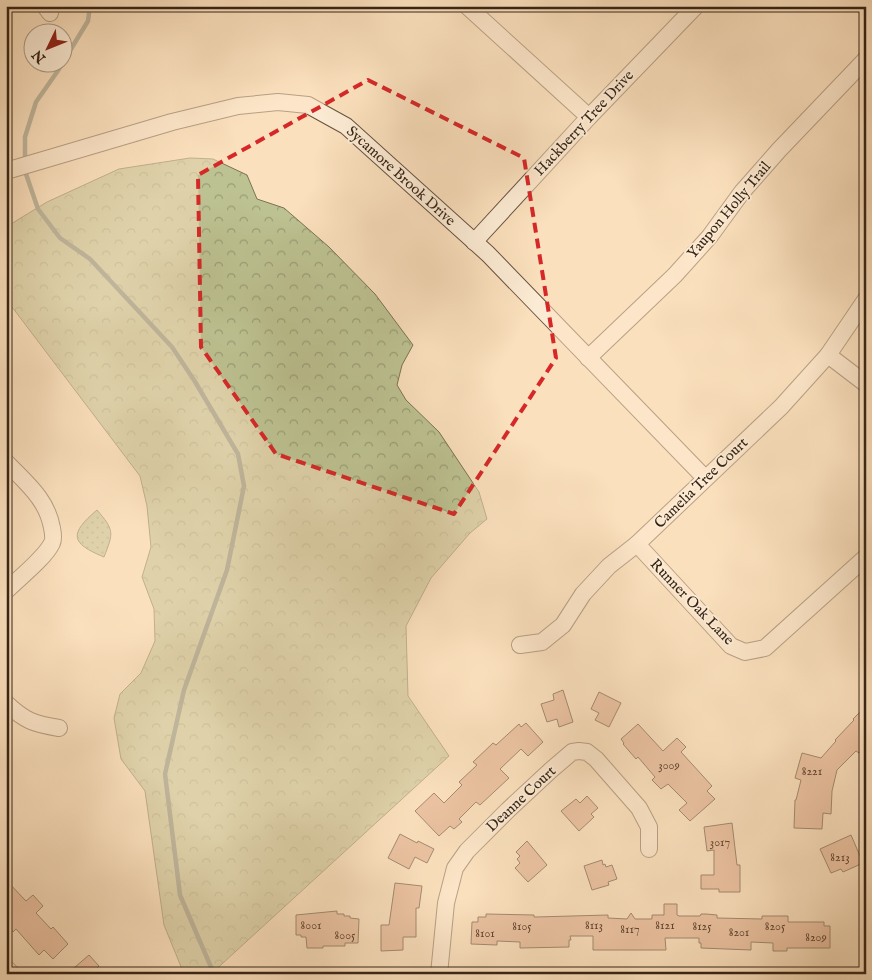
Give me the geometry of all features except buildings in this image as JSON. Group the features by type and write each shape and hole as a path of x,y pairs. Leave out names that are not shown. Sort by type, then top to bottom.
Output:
{"street":[{"path":"467,6 589,117"},
{"name":"Hackberry Tree Drive","path":"474,242 589,117 696,6"},
{"name":"Yaupon Holly Trail","path":"588,358 675,275 710,236 742,192 866,59"},
{"name":"Sycamore Brook Drive","path":"6,171 172,122 238,106 278,102 308,105 346,126 488,254 705,478"},
{"name":"Camelia Tree Court","path":"520,645 542,642 563,624 583,594 609,566 637,544 781,407 828,355 866,298"},
{"path":"828,355 866,384"},
{"path":"6,462 42,501 50,515 53,541 46,553 6,591"},
{"name":"Runner Oak Lane","path":"637,544 731,646 745,652 765,648 866,557"},
{"path":"6,703 17,714 36,724 59,728"},
{"name":"Deanne Court","path":"439,974 446,903 456,868 467,851 508,810 572,752 587,752 596,759 640,808 649,827 649,848"},
{"path":"6,968 12,974"}],"highlighted area":[{"path":"368,80 524,158 556,358 454,514 276,454 201,347 198,175"}],"green space":[{"path":"190,158 213,159 247,175 257,199 284,208 329,247 375,294 413,345 402,365 397,385 406,400 439,432 479,492 487,519 470,533 431,578 406,626 408,696 449,756 211,974 184,974 164,925 145,791 121,759 114,718 120,694 141,673 155,641 154,609 142,577 151,547 147,506 140,476 6,299 6,227 47,202 119,169"},
{"path":"97,510 107,522 111,532 110,542 104,557 85,547 79,542 77,537 82,526"}],"waterway":[{"path":"25,161 25,137 36,102 88,21 90,6"},
{"path":"25,168 38,209 60,238 90,259 172,347 238,454 244,486 227,570 184,690 165,774 180,895 214,974"}]}
